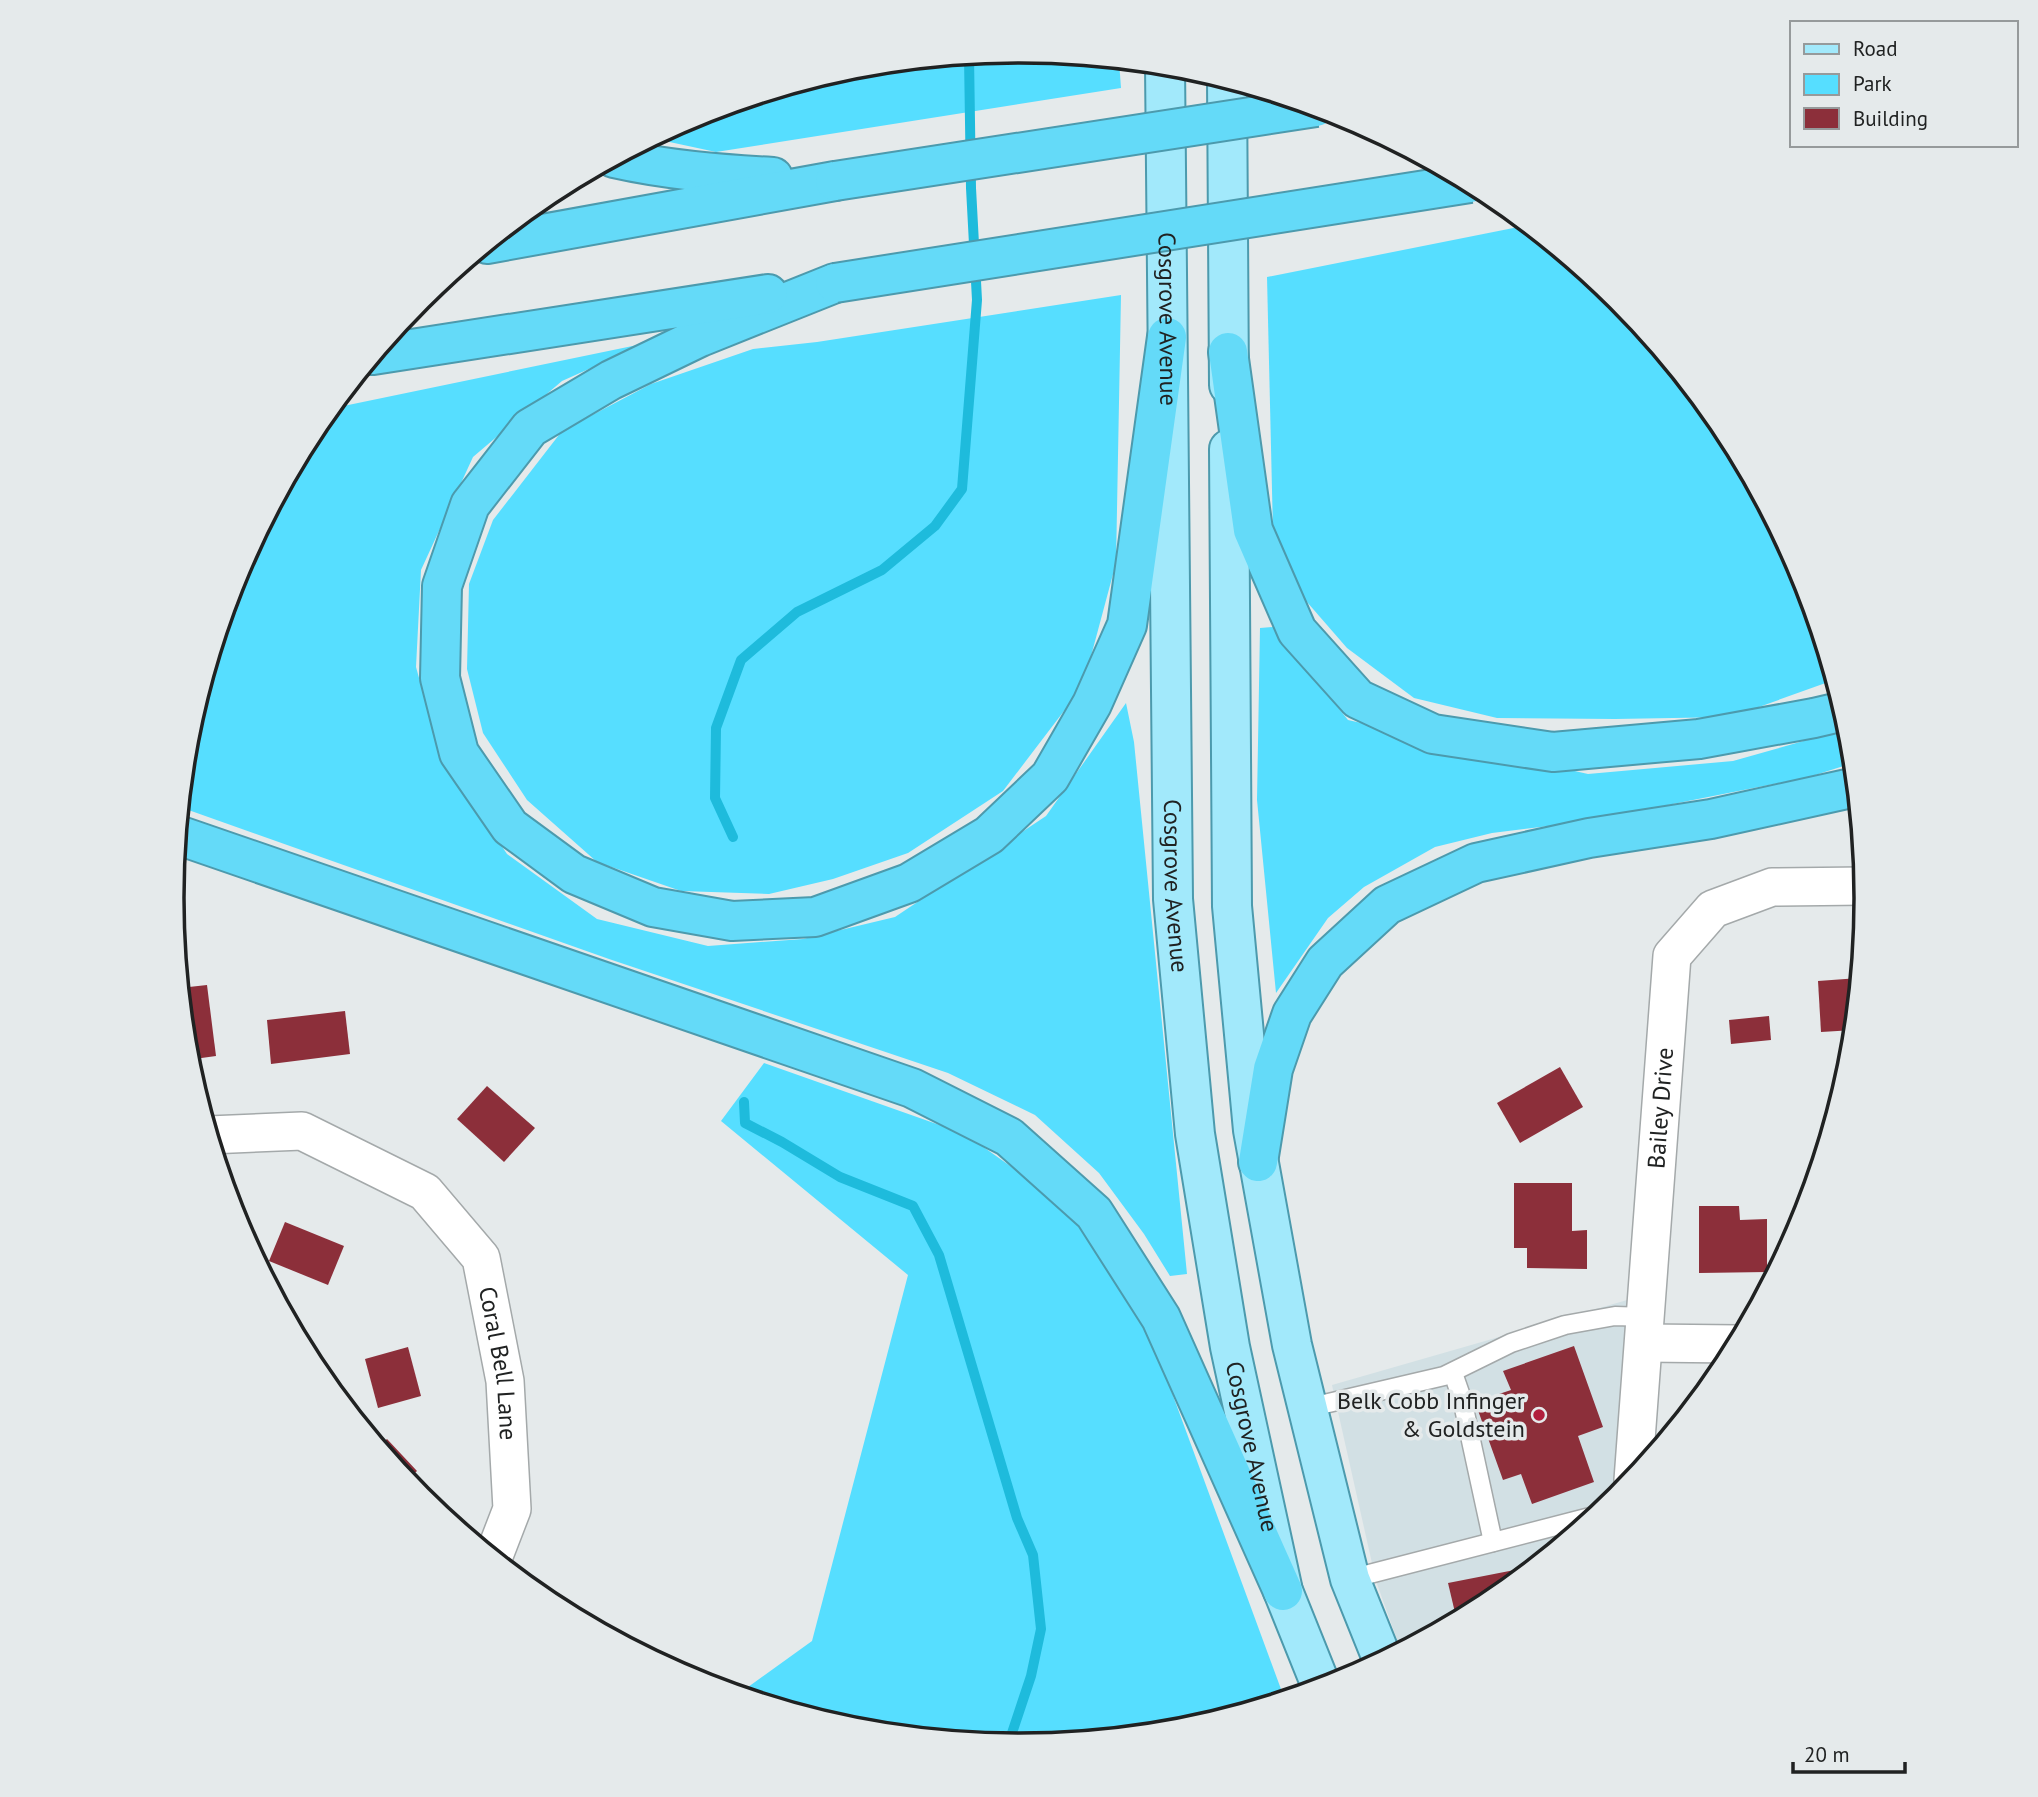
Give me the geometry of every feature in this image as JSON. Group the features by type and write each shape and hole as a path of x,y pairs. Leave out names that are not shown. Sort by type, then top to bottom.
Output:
{"highway":[{"path":"504,241 835,181 1296,110"},
{"path":"627,161 696,172 835,181"},
{"path":"387,353 1454,186"},
{"path":"835,283 689,343 611,380 530,428 470,505 442,586 440,678 459,753 510,828 574,874 653,907 732,921 815,917 909,883 989,835 1050,777 1092,704 1127,625 1167,337"},
{"path":"1228,352 1253,530 1297,631 1358,699 1433,734 1553,752 1699,739 1833,714"},
{"path":"1258,1162 1273,1069 1292,1014 1325,962 1387,905 1476,863 1589,838 1711,819 1847,789"},
{"path":"186,838 912,1088 1009,1137 1094,1213 1161,1318 1283,1591"}],"main road":[{"name":"Cosgrove Avenue","path":"1165,76 1173,899 1195,1134 1230,1347 1283,1591 1318,1678"},
{"path":"1227,89 1232,906 1252,1130 1292,1345 1307,1408 1350,1579 1379,1652"}],"street":[{"name":"Bailey Drive","path":"1635,1462 1672,956 1713,909 1772,887 1854,886"},
{"name":"Coral Bell Lane","path":"218,1135 302,1131 425,1192 481,1258 503,1367 512,1509 494,1548"},
{"path":"1646,1330 1727,1342"}],"lane":[{"path":"1307,1408 1453,1373 1511,1343 1565,1325 1615,1316 1646,1330"},
{"path":"1453,1373 1462,1399 1493,1542"},
{"path":"1350,1579 1577,1520"}],"shaded area":[{"path":"1648,1294 1634,1463 1570,1527 1528,1561 1483,1593 1398,1643 1376,1581 1332,1385"}],"green space":[{"path":"1019,63 1120,69 1121,88 716,152 666,141 750,107 803,91 910,70"},
{"path":"1516,228 1528,236 1570,270 1610,308 1682,390 1714,434 1743,481 1791,579 1826,683 1731,717 1497,718 1414,698 1347,648 1300,594 1273,532 1267,277"},
{"path":"1121,295 1116,563 1083,686 1003,791 908,853 833,879 769,894 681,891 597,862 527,800 483,733 467,669 469,584 493,520 562,431 651,384 753,349 817,342"},
{"path":"647,343 562,381 473,457 421,570 416,667 440,754 507,854 597,919 708,946 803,939 895,917 1046,816 1126,703 1134,742 1187,1274 1170,1276 1144,1234 1099,1173 1035,1115 948,1073 609,959 189,810 200,736 212,682 247,579 295,481 345,406"},
{"path":"1273,627 1348,720 1588,774 1733,761 1837,731 1843,766 1809,777 1582,822 1492,833 1435,847 1364,887 1328,918 1276,993 1257,800 1260,628"},
{"path":"764,1063 965,1134 1054,1197 1111,1259 1147,1325 1282,1692 1235,1706 1128,1727 1019,1734 910,1727 856,1718 803,1706 746,1688 812,1641 908,1275 721,1121"}],"building":[{"path":"1850,979 1843,1031 1821,1032 1818,981"},
{"path":"207,985 216,1056 200,1058 189,987"},
{"path":"345,1011 350,1054 271,1064 267,1020"},
{"path":"1769,1016 1771,1040 1731,1044 1729,1020"},
{"path":"1560,1067 1583,1107 1520,1143 1497,1103"},
{"path":"487,1086 535,1128 504,1162 457,1119"},
{"path":"1514,1183 1572,1183 1572,1231 1587,1230 1587,1269 1527,1268 1527,1248 1514,1248"},
{"path":"1699,1206 1739,1206 1740,1220 1767,1219 1766,1272 1699,1273"},
{"path":"285,1222 344,1246 328,1285 269,1261"},
{"name":"Belk Cobb Infinger & Goldstein","path":"1574,1346 1603,1427 1578,1436 1594,1482 1532,1504 1521,1474 1503,1480 1475,1402 1511,1390 1503,1371"},
{"path":"408,1347 421,1396 378,1408 365,1359"},
{"path":"387,1439 417,1471 414,1474 385,1441"},
{"path":"1516,1570 1455,1611 1448,1583"}],"waterway":[{"path":"733,837 715,798 716,728 741,660 797,612 882,570 935,526 962,489 977,300 971,188 969,65"},
{"path":"744,1102 745,1123 840,1177 913,1206 939,1255 1017,1518 1033,1555 1041,1629 1031,1676 1012,1734"}],"place":[{"name":"Belk Cobb Infinger & Goldstein","path":"1539,1415"}]}
